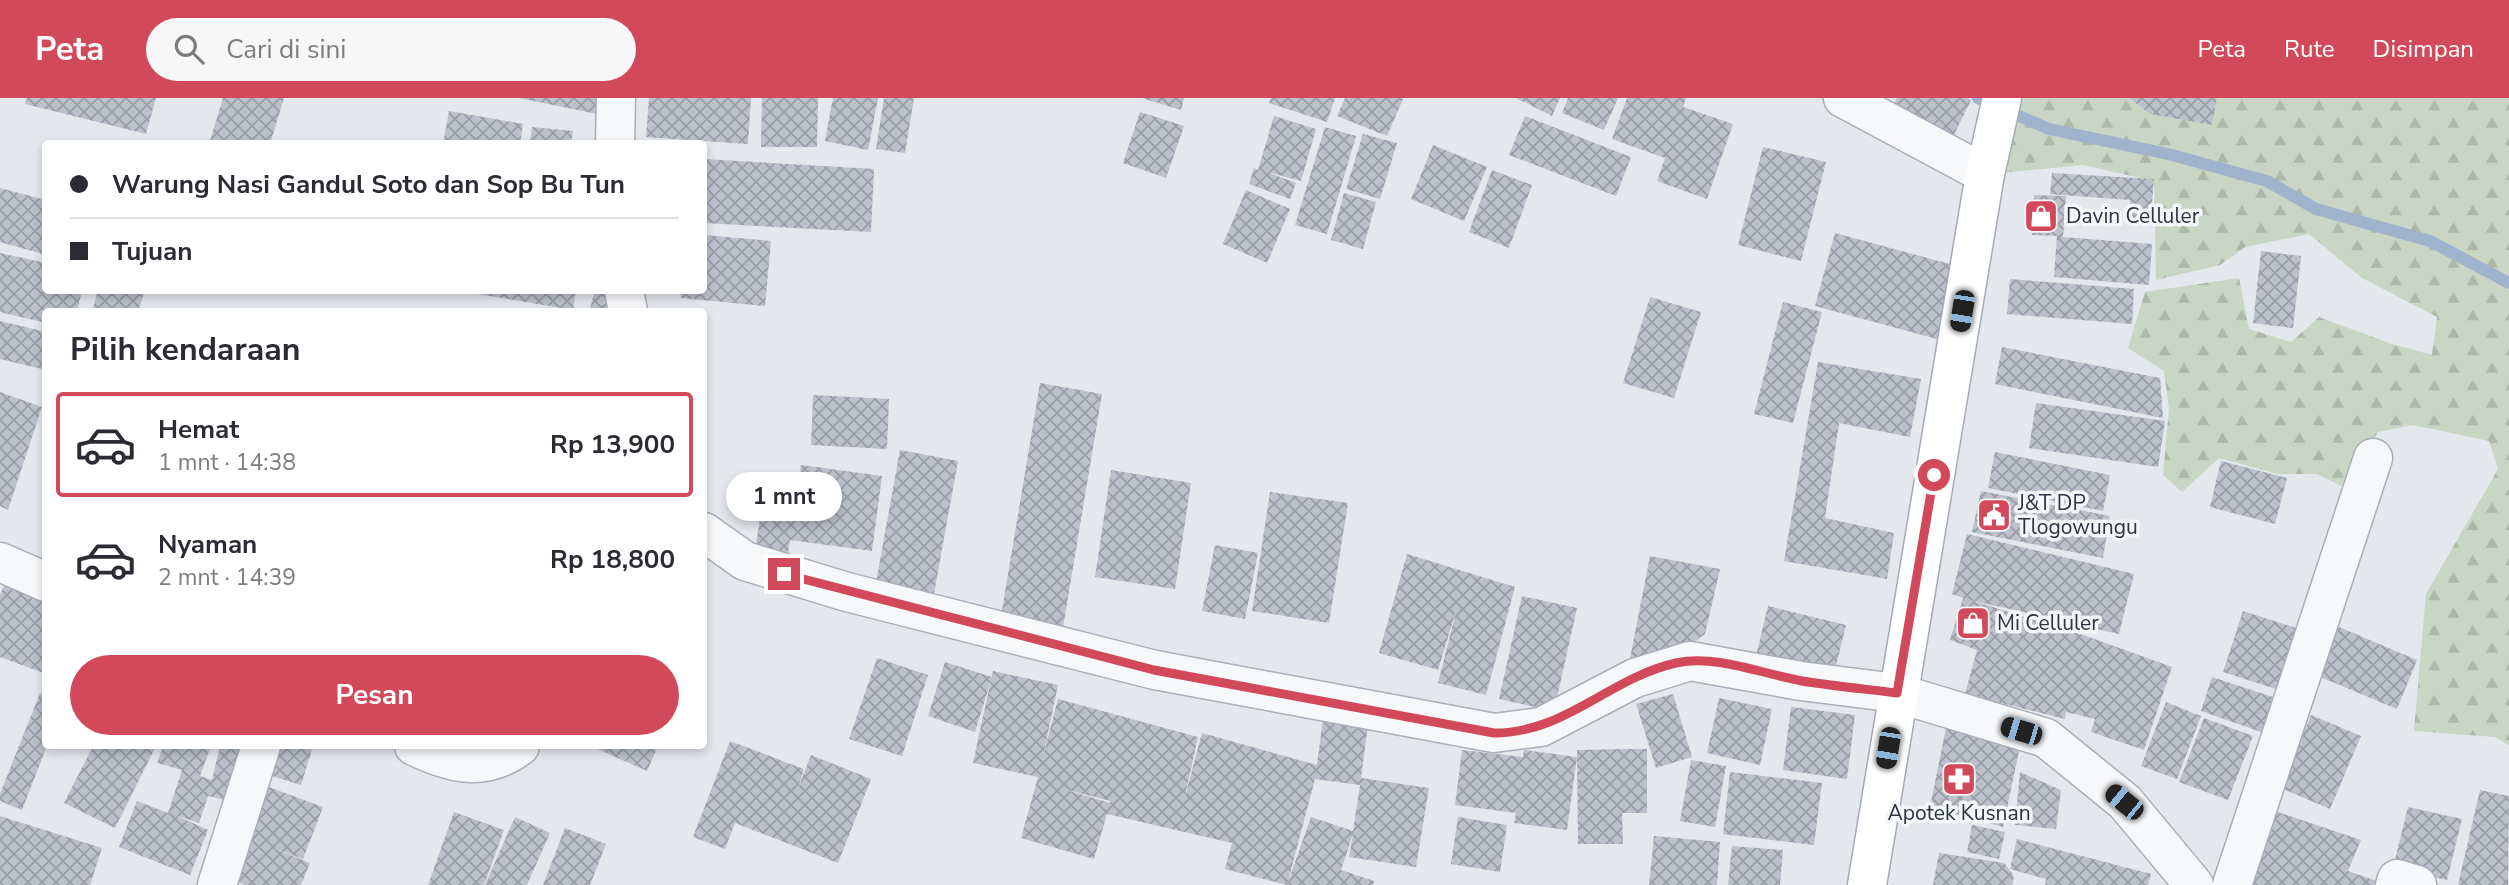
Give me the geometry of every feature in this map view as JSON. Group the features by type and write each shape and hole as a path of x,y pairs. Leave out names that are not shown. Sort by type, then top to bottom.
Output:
{"main road":[{"path":"1867,885 1985,174 1999,113"}],"street":[{"path":"615,140 616,98"},
{"path":"1843,98 1985,174"},
{"path":"2232,885 2373,458"},
{"path":"707,535 745,561 784,574 1074,650 1154,670 1494,733 1541,727 1635,678 1690,661 1801,681 1897,693 2046,738 2124,802 2194,885"},
{"path":"0,562 42,580"},
{"path":"217,885 260,749"},
{"path":"422,749 447,759 476,764 500,760 516,749"},
{"path":"2395,885 2397,879 2417,885"}],"green space":[{"path":"2017,98 2129,98 2150,114 2212,125 2217,98 2509,98 2509,745 2495,737 2414,731 2426,594 2498,469 2489,441 2413,425 2378,432 2341,486 2317,474 2278,474 2219,458 2182,492 2163,475 2169,408 2164,371 2128,348 2145,292 2239,278 2249,329 2291,342 2319,317 2392,344 2432,355 2437,317 2362,278 2309,234 2245,247 2220,265 2156,280 2154,181 2083,165 2000,173"}],"building":[{"path":"27,98 156,98 146,134 25,104"},
{"path":"223,98 284,98 271,140 210,140"},
{"path":"519,98 600,98 597,114"},
{"path":"649,98 751,98 748,144 646,137"},
{"path":"762,98 818,98 817,147 761,147"},
{"path":"833,98 878,98 868,150 825,141"},
{"path":"884,98 914,98 905,153 876,149"},
{"path":"1142,98 1184,98 1181,110"},
{"path":"1271,98 1335,98 1327,122 1269,103"},
{"path":"1345,98 1403,99 1387,136 1337,116"},
{"path":"1516,98 1560,98 1552,116"},
{"path":"1568,98 1618,98 1604,130 1562,113"},
{"path":"1627,98 1686,98 1683,107 1733,124 1707,199 1657,181 1665,158 1612,139"},
{"path":"1897,98 1971,100 1951,141 1890,112"},
{"path":"2129,98 2217,98 2212,125 2150,114"},
{"path":"449,111 523,124 521,140 444,140"},
{"path":"1140,112 1184,126 1166,178 1123,163"},
{"path":"1274,116 1316,129 1301,181 1267,172 1296,183 1290,199 1249,184 1254,168 1258,170"},
{"path":"1525,116 1631,157 1616,196 1509,155"},
{"path":"532,127 573,131 572,140 530,140"},
{"path":"1325,127 1356,136 1327,234 1295,225"},
{"path":"1363,134 1397,143 1380,199 1346,189"},
{"path":"1433,145 1487,167 1464,221 1411,199"},
{"path":"1763,147 1826,162 1801,261 1738,245"},
{"path":"707,159 874,169 871,232 707,223"},
{"path":"1492,170 1532,185 1509,248 1469,232"},
{"path":"2052,173 2154,179 2150,225 2129,224 2130,200 2050,194"},
{"path":"0,188 42,199 42,254 0,242"},
{"path":"1246,190 1290,209 1267,263 1223,244"},
{"path":"1344,193 1376,202 1363,249 1331,240"},
{"path":"2034,195 2066,196 2063,237 2152,244 2149,285 2054,277 2057,236 2032,235"},
{"path":"1835,233 1957,266 1937,339 1815,306"},
{"path":"707,235 771,241 765,306 681,298 681,294 707,294"},
{"path":"2261,251 2301,256 2293,328 2253,323"},
{"path":"0,253 42,262 42,294 81,294 78,308 42,308 42,322 0,312"},
{"path":"2010,279 2134,289 2132,324 2007,314"},
{"path":"97,294 144,294 139,308 93,308"},
{"path":"479,294 575,294 573,308"},
{"path":"594,294 617,294 618,308 590,308"},
{"path":"1650,297 1701,312 1674,398 1623,383"},
{"path":"1783,302 1822,312 1793,423 1754,414"},
{"path":"0,321 42,331 42,369 0,359"},
{"path":"2002,347 2160,378 2163,418 1995,384"},
{"path":"1818,362 1921,379 1910,437 1839,423 1825,518 1894,533 1887,579 1784,561"},
{"path":"1040,383 1102,394 1063,627 1001,616"},
{"path":"0,392 42,407 8,510 0,506"},
{"path":"813,395 889,399 887,449 811,445"},
{"path":"2036,403 2165,421 2158,467 2029,448"},
{"path":"900,450 958,461 933,599 875,588"},
{"path":"1995,452 2110,475 2103,511 1988,488"},
{"path":"2221,461 2287,478 2275,524 2210,507"},
{"path":"801,465 882,476 872,551 790,540 787,561 754,556 761,512 794,517"},
{"path":"1111,470 1191,483 1175,589 1095,577"},
{"path":"1981,491 2110,516 2103,558 1972,532"},
{"path":"1270,492 1348,503 1329,623 1252,611"},
{"path":"1967,534 2134,574 2119,634 1970,600 2086,636 2172,667 2144,750 2091,732 2095,719 2066,712 2065,719 1965,694 1977,650 1950,640 1963,598 1952,594"},
{"path":"1215,545 1258,553 1245,619 1202,611"},
{"path":"1407,554 1515,587 1486,695 1438,683 1457,608 1438,670 1379,653"},
{"path":"1650,556 1720,569 1705,634 1672,658 1628,669"},
{"path":"5,583 42,597 42,673 0,657 0,595"},
{"path":"1522,596 1577,608 1554,711 1499,699"},
{"path":"1768,606 1846,625 1834,674 1756,656"},
{"path":"2243,611 2302,630 2282,691 2223,672"},
{"path":"2339,627 2417,660 2397,709 2318,676"},
{"path":"877,658 928,675 902,756 849,739"},
{"path":"945,662 992,677 993,671 1058,685 1043,756 1058,699 1198,737 1184,800 1202,733 1317,765 1323,719 1368,724 1361,778 1429,788 1416,867 1349,857 1353,834 1341,870 1374,881 1373,885 1287,885 1225,869 1232,843 1107,814 1094,859 1021,838 1038,777 973,763 991,680 975,732 928,716","holes":["1315,779 1360,785 1353,831 1311,817 1287,885","1063,789 1111,801 1110,803"]},
{"path":"2212,677 2279,699 2267,734 2201,711"},
{"path":"40,693 42,694 42,749 46,749 22,810 0,801 0,794"},
{"path":"1673,694 1692,757 1656,768 1636,704"},
{"path":"1719,698 1772,709 1760,765 1707,753"},
{"path":"2166,702 2201,716 2177,779 2141,766"},
{"path":"1791,707 1855,715 1847,779 1783,770"},
{"path":"2311,715 2361,736 2330,809 2281,788"},
{"path":"2204,718 2253,736 2228,800 2179,782"},
{"path":"1947,723 2019,751 2003,827 1930,807"},
{"path":"730,741 804,769 797,791 811,755 871,779 838,863 735,823 725,849 693,837"},
{"path":"91,749 154,749 115,828 64,803"},
{"path":"162,749 210,749 200,776 212,780 219,749 247,749 235,802 208,796 199,823 175,815 208,830 190,875 119,847 137,801 168,813 182,770 157,763"},
{"path":"280,749 312,749 301,785 272,776"},
{"path":"597,749 657,749 647,771"},
{"path":"1647,749 1647,813 1622,813 1623,844 1578,844 1577,750"},
{"path":"1462,750 1523,757 1524,750 1577,757 1567,830 1514,823 1516,813 1455,805"},
{"path":"1691,760 1726,766 1715,827 1680,821"},
{"path":"1730,772 1822,783 1814,845 1723,834"},
{"path":"2020,772 2061,790 2056,829 2015,825"},
{"path":"266,786 323,807 303,859 273,848 310,863 301,885 245,885 229,878"},
{"path":"2480,790 2509,796 2508,885 2458,885"},
{"path":"2408,807 2462,819 2447,880 2393,868"},
{"path":"2275,811 2361,840 2348,871 2388,885 2249,885"},
{"path":"454,812 504,830 484,885 428,885"},
{"path":"0,816 102,848 90,885 0,885"},
{"path":"515,817 550,833 527,885 485,885"},
{"path":"1458,817 1507,825 1500,872 1451,864"},
{"path":"1972,825 2005,832 1999,859 1967,852"},
{"path":"565,828 606,844 590,885 543,885"},
{"path":"1654,836 1720,842 1717,885 1649,885"},
{"path":"2017,839 2151,874 2148,885 2045,885 2046,879 2010,869"},
{"path":"1732,846 1783,850 1780,885 1728,885"},
{"path":"1939,853 2004,863 2014,876 2012,885 1933,885"}],"waterway":[{"path":"1978,98 2049,129 2168,154 2267,181 2316,209 2430,241 2509,283"}],"place":[{"name":"Davin Celluler","path":"2041,216"},
{"name":"J&T DP Tlogowungu","path":"1994,515"},
{"name":"Mi Celluler","path":"1973,623"},
{"name":"Apotek Kusnan","path":"1959,779"}],"route":[{"path":"784,574 1154,670 1494,733 1508,733 1541,727 1635,678 1675,663 1690,661 1705,661 1801,681 1897,693 1934,475"}]}
